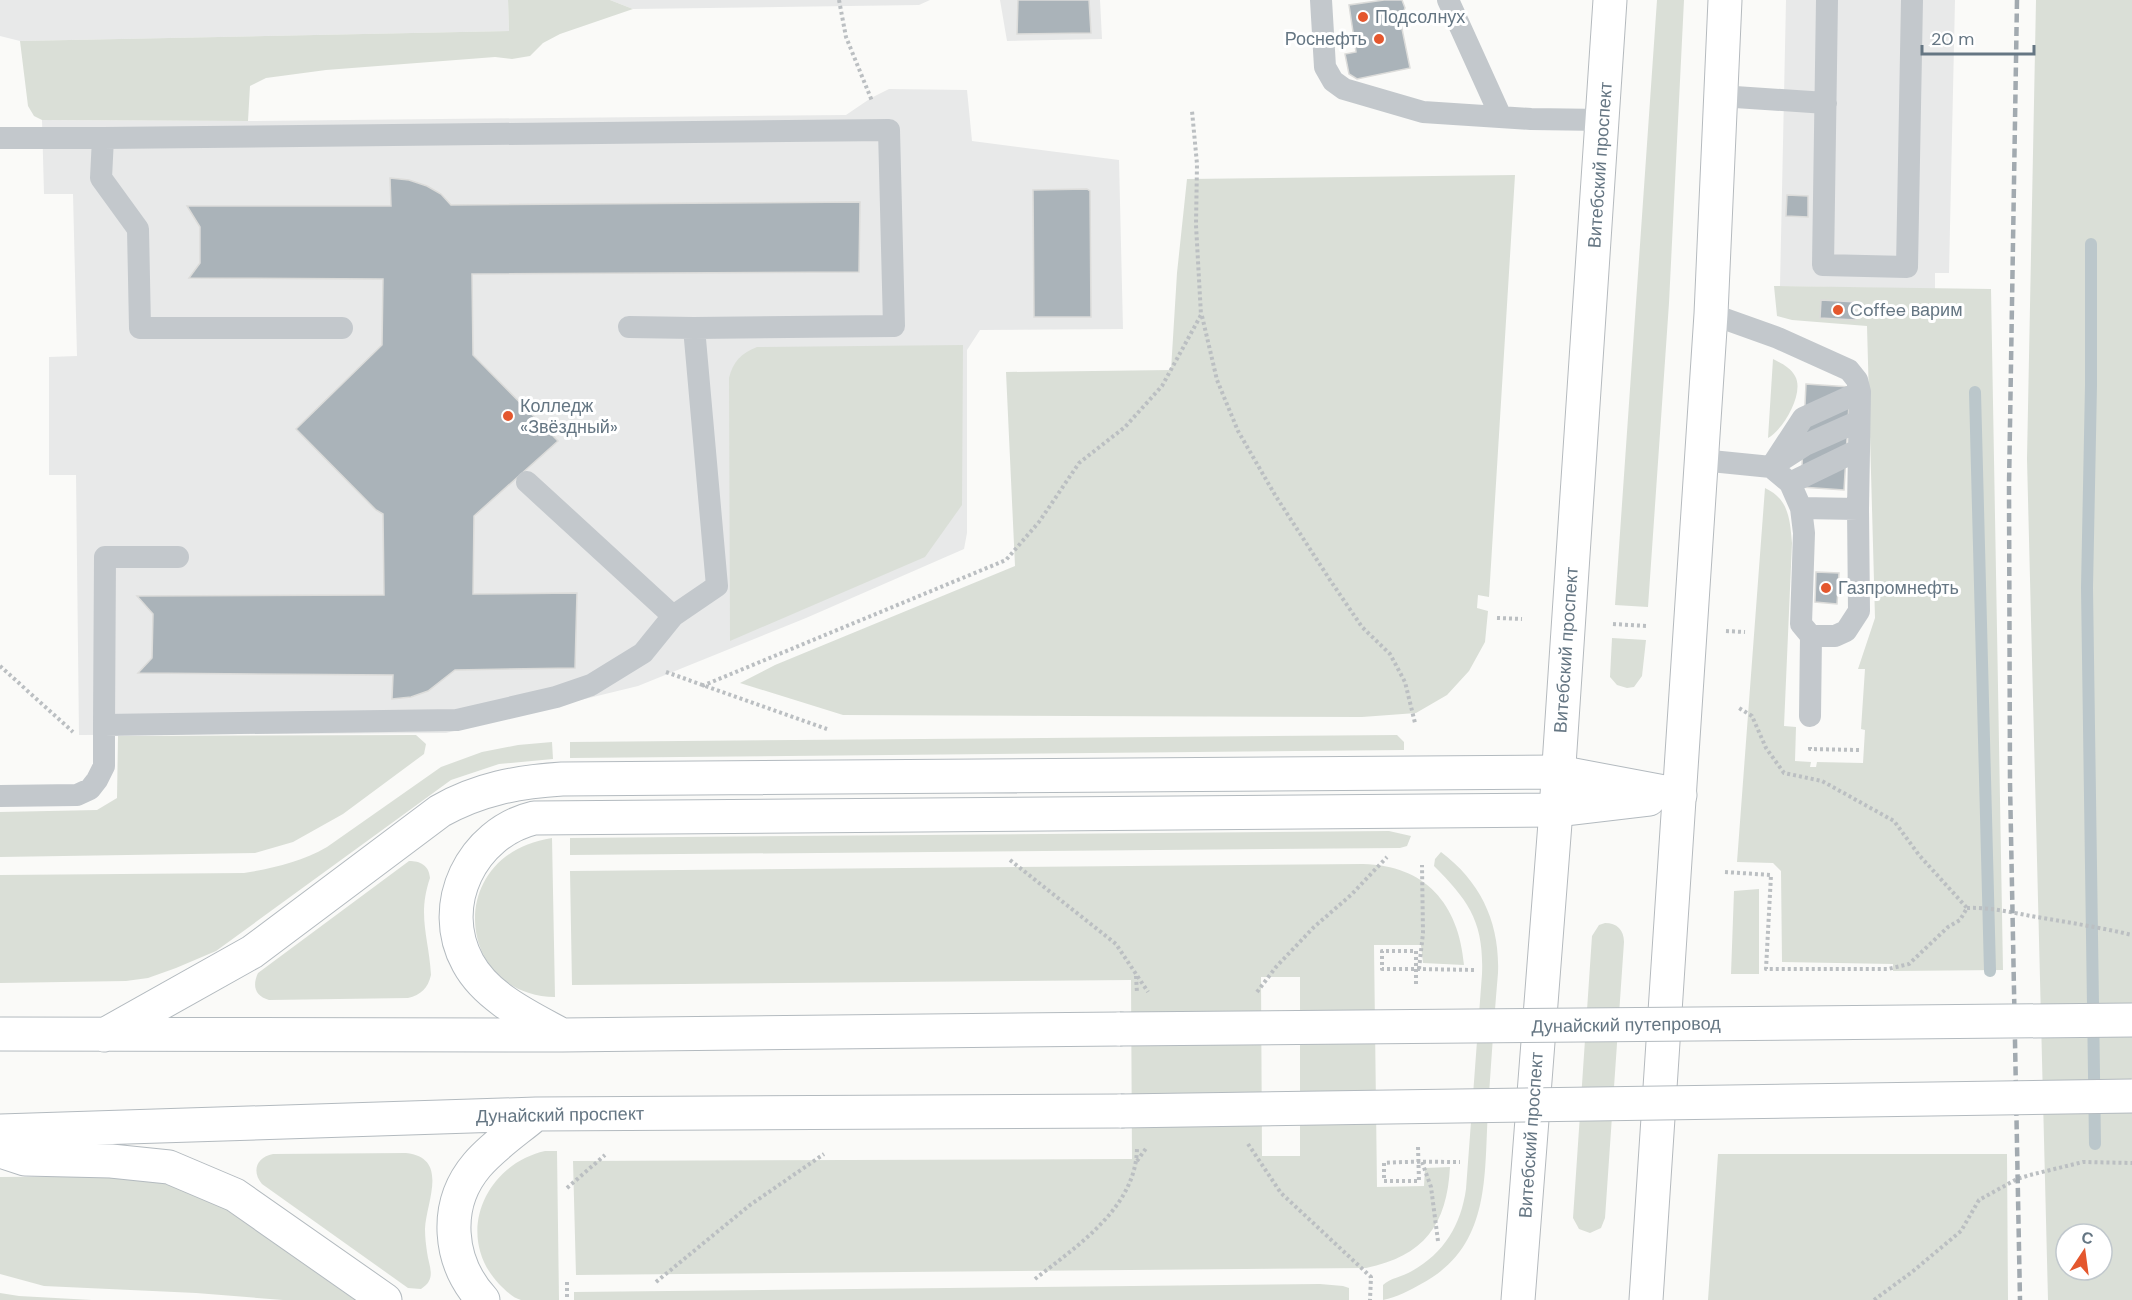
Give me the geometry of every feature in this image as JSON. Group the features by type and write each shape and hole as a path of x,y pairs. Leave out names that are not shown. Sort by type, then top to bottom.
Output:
{"main road":[{"name":"Витебский проспект","path":"1518,1300 1556,810 1611,0"},
{"path":"1646,1300 1711,314 1725,0"},
{"path":"104,1035 252,952 440,811 461,799 509,784 562,779 1558,772 1680,795"},
{"path":"562,1035 517,1010 498,997 483,982 468,964 457,927 459,893 475,856 506,829 534,818 1556,810 1680,795"},
{"name":"Дунайский путепровод","path":"562,1035 2132,1020"},
{"path":"0,1034 562,1035"},
{"name":"Дунайский проспект","path":"0,1131 536,1114 1121,1111 2132,1096"},
{"path":"483,1300 469,1283 458,1259 453,1231 456,1205 464,1182 478,1163 536,1114"},
{"path":"0,1151 25,1159 111,1161 169,1167 235,1195 385,1300"}],"lane":[{"path":"1321,0 1325,67 1333,81 1344,89 1423,112 1531,119 1603,120"},
{"path":"1448,0 1501,117"},
{"path":"1827,0 1823,266 1907,267 1912,0"},
{"path":"1720,96 1826,102"},
{"path":"0,138 888,130 894,326 629,327"},
{"path":"103,138 101,178 138,229 140,328 342,328"},
{"path":"1711,314 1778,338 1849,370 1857,380 1860,392 1859,611 1846,631 1835,636 1811,636"},
{"path":"104,725 457,720 556,697 591,685 643,652 673,616 717,586 694,328"},
{"path":"1771,467 1803,418 1860,392"},
{"path":"1771,467 1804,446 1859,421"},
{"path":"1790,483 1858,450"},
{"path":"1701,460 1771,467 1790,483 1801,508 1804,533 1800,624 1811,636 1810,716"},
{"path":"527,482 673,616"},
{"path":"1801,508 1858,509"},
{"path":"0,796 76,795 90,789 98,780 104,766 105,557 178,557"}],"path":[{"path":"839,0 846,36 871,98 888,130"},
{"path":"1192,111 1197,164 1196,225 1201,315 1217,380 1238,431 1275,495 1362,627 1390,654 1405,682 1415,723"},
{"path":"702,686 1006,560 1039,522 1079,463 1125,427 1162,386 1201,315"},
{"path":"1497,618 1522,619"},
{"path":"1613,624 1647,626"},
{"path":"1722,631 1745,632"},
{"path":"643,652 669,674 827,729"},
{"path":"1739,708 1752,716 1766,748 1784,773 1822,781 1894,821 1919,855 1966,908 1989,909 2088,925 2132,935"},
{"path":"1419,969 1423,933 1422,865"},
{"path":"1725,872 1771,875 1766,969 1888,969 1909,964 1948,927 1960,920 1966,908"},
{"path":"1416,984 1416,973 1416,962 1416,951 1382,951 1382,969 1410,969 1419,969 1475,970"},
{"path":"1418,1147 1418,1158 1418,1170 1419,1181 1384,1181 1384,1163 1390,1162 1411,1162 1422,1162 1461,1162"},
{"path":"656,1282 750,1205 824,1154"},
{"path":"567,1188 605,1155"},
{"path":"1422,1162 1431,1187 1438,1241"},
{"path":"1874,1300 1912,1272 1961,1230 1979,1200 2017,1179 2083,1162 2132,1163"},
{"path":"1370,1300 1371,1277"},
{"path":"567,1282 567,1300"}],"shaded area":[{"path":"0,0 508,0 509,31 20,41 0,36"},
{"path":"508,0 610,0 633,9 560,34 543,43 530,56 326,70 266,78 250,86 248,121 42,120 34,116 28,106 20,41 509,31"},
{"path":"610,0 930,0 919,5 633,9"},
{"path":"1000,0 1100,0 1102,39 1007,41"},
{"path":"1657,0 1684,0 1669,303 1648,607 1615,605"},
{"path":"1786,0 1955,0 1949,273 1935,273 1935,289 1780,286"},
{"path":"2036,0 2132,0 2132,1300 2048,1300 2027,459"},
{"name":"Колледж «Звёздный»","path":"889,89 967,90 972,141 1119,160 1123,329 980,330 967,350 967,533 964,549 806,618 638,686 446,733 79,735 76,475 49,475 49,357 77,356 73,194 44,194 42,120 248,121 846,115"},
{"path":"1515,175 1489,597 1478,595 1477,608 1488,611 1485,642 1469,671 1447,695 1416,713 1362,717 843,715 740,683 775,665 1015,566 1006,372 1171,370 1177,273 1187,179"},
{"path":"1774,286 1991,289 2003,970 1893,971 1893,964 1782,962 1781,871 1773,863 1737,862 1765,488 1784,504 1789,518 1792,543 1784,726 1796,727 1795,761 1811,762 1810,767 1816,767 1817,762 1863,763 1865,730 1861,729 1865,669 1858,669 1875,618 1867,326 1792,320 1777,316"},
{"path":"963,345 962,505 925,557 730,641 729,378 738,359 757,347"},
{"path":"1773,359 1793,373 1797,383 1797,392 1786,419 1768,438"},
{"path":"1612,638 1646,640 1642,676 1634,687 1627,688 1617,685 1610,677"},
{"path":"416,735 426,744 424,754 343,814 293,842 255,853 0,857 0,812 97,810 117,798 118,736"},
{"path":"1397,735 1404,742 1404,750 570,758 570,742"},
{"path":"552,742 553,759 499,764 451,780 216,951 148,978 126,981 0,983 0,875 244,873 277,867 307,857 327,847 441,767 482,752 518,745"},
{"path":"1389,831 1411,836 1407,846 1400,848 570,855 570,838"},
{"path":"552,838 555,997 522,991 497,974 482,951 475,924 479,896 492,870 516,850"},
{"path":"1441,852 1455,864 1477,890 1496,937 1498,973 1484,1185 1472,1231 1460,1251 1444,1269 1421,1284 1403,1294 1383,1300 1383,1285 1423,1264 1442,1247 1460,1214 1466,1189 1482,956 1477,926 1472,914 1457,890 1434,866 1435,859"},
{"path":"409,861 423,865 428,870 430,878 424,904 424,916 431,975 423,990 408,998 269,1000 258,993 255,982 258,973"},
{"path":"1363,864 1385,866 1404,872 1421,880 1446,906 1461,943 1464,965 1423,963 1421,945 1374,945 1377,1187 1424,1186 1425,1168 1450,1167 1444,1206 1429,1235 1417,1246 1386,1263 1366,1268 576,1275 573,1161 1132,1159 1131,980 572,985 570,871","holes":["1261,977 1300,977 1300,1156 1262,1156"]},
{"path":"1759,889 1759,974 1731,974 1734,891"},
{"path":"1605,923 1619,928 1624,942 1605,1218 1601,1228 1590,1233 1579,1229 1573,1218 1592,936 1599,925"},
{"path":"545,1151 557,1151 559,1300 521,1300 512,1296 499,1284 486,1265 479,1245 478,1225 482,1205 492,1187 506,1171 524,1159"},
{"path":"406,1153 428,1163 432,1172 425,1229 431,1272 429,1281 421,1289 408,1288 262,1184 256,1170 263,1158 273,1154"},
{"path":"1718,1154 2007,1154 2008,1300 1708,1300"},
{"path":"129,1176 172,1183 221,1206 355,1300 283,1300 196,1293 44,1286 0,1274 0,1177"},
{"path":"1320,1284 1349,1288 1349,1300 574,1300 574,1292"},
{"path":"0,1293 19,1296 92,1300 0,1300"}],"building":[{"path":"1018,0 1089,0 1091,33 1017,34"},
{"name":"Роснефть","path":"1402,0 1405,8 1400,19 1410,68 1357,79 1349,74 1345,54 1356,52 1349,5"},
{"path":"390,178 409,180 427,186 441,194 451,205 860,202 859,272 472,274 473,355 558,441 474,516 473,594 577,593 575,668 455,670 428,691 411,697 392,699 393,675 138,673 152,658 153,614 137,596 384,595 383,514 376,510 296,429 382,345 383,279 189,278 200,263 200,227 187,206 391,206"},
{"path":"1087,189 1090,191 1091,317 1034,317 1033,190"},
{"path":"1787,195 1808,196 1808,217 1786,216"},
{"name":"Coffee варим","path":"1821,300 1857,302 1856,320 1820,318"},
{"path":"1806,384 1850,387 1844,490 1801,487"},
{"name":"Газпромнефть","path":"1816,572 1839,573 1837,604 1815,602"}],"waterway":[{"path":"2091,244 2087,588 2095,1144"},
{"path":"1975,392 1990,971"}],"railway":[{"path":"2017,0 2009,486 2010,783 2020,1300"}],"place":[{"name":"Подсолнух","path":"1363,17"},
{"name":"Роснефть","path":"1379,39"},
{"name":"Coffee варим","path":"1838,310"},
{"name":"Колледж «Звёздный»","path":"508,416"},
{"name":"Газпромнефть","path":"1826,588"}]}
